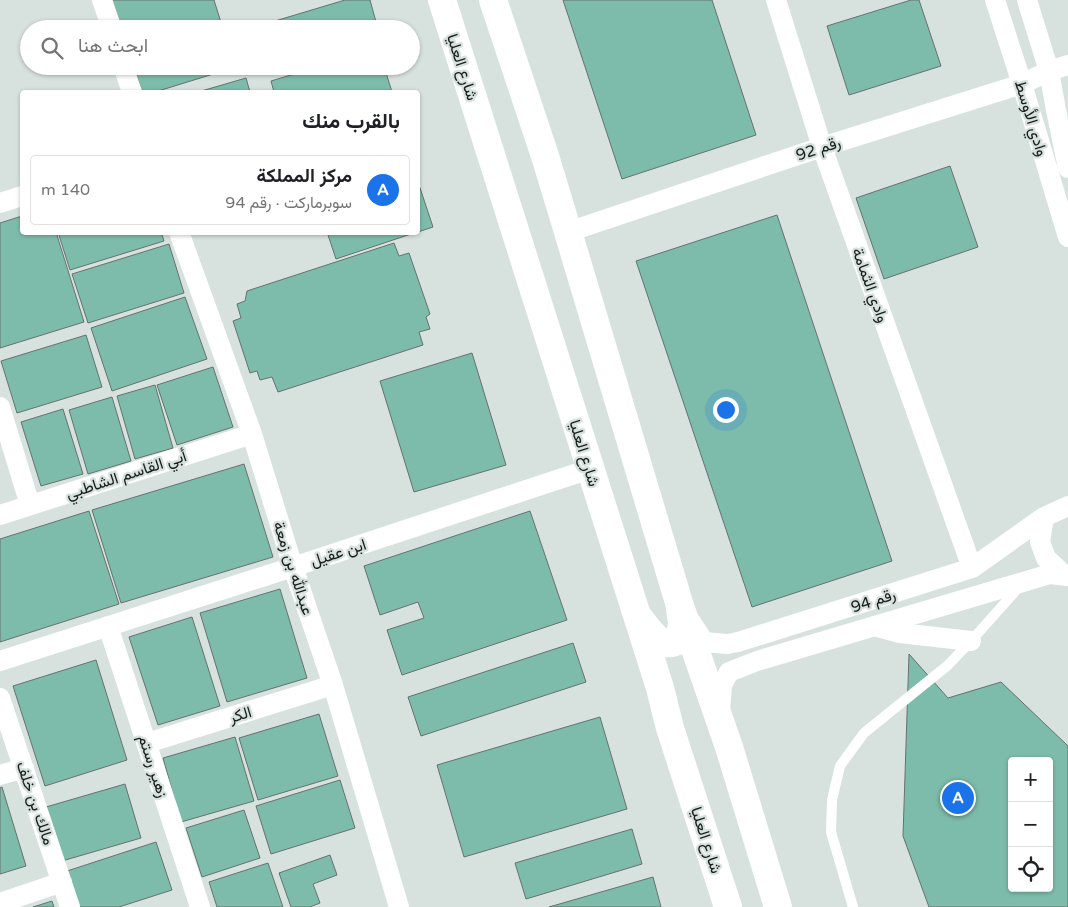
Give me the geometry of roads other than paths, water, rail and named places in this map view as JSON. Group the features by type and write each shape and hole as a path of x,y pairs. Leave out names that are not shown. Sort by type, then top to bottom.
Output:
{"main road":[{"name":"شارع العليا","path":"442,0 728,907"},
{"path":"494,0 545,156 680,606 720,718 778,907"},
{"path":"637,616 656,638 664,643 674,643 679,640 682,624 680,606"}],"street":[{"path":"102,0 109,20"},
{"name":"وادي الثمامة","path":"776,0 822,147 972,568"},
{"name":"وادي الأوسط","path":"995,0 1068,237"},
{"name":"وادي الأوسط","path":"1027,0 1058,68 1056,110 1068,168"},
{"name":"رقم 92","path":"568,232 822,147 1022,84 1058,68"},
{"path":"126,75 131,90"},
{"path":"0,204 20,197"},
{"name":"عبدالله بن زمعة","path":"180,235 252,434 293,567 333,685 399,907"},
{"path":"0,407 30,505"},
{"name":"أبي القاسم الشاطبي","path":"0,515 252,434"},
{"name":"ابن عقيل","path":"0,661 590,469"},
{"name":"رقم 94","path":"680,606 704,642 727,644 738,642 972,568 1044,518 1068,506"},
{"path":"1044,518 1040,542 1046,558 1067,576"},
{"name":"رقم 94","path":"720,718 722,685 729,672 874,626 1050,574 1067,576"},
{"name":"زهير رستم","path":"108,626 200,907"},
{"path":"874,626 900,633 972,641"},
{"name":"الكر","path":"147,743 333,685"},
{"name":"مالك بن خلف","path":"0,698 70,907"},
{"path":"0,775 24,768"},
{"path":"0,903 62,882"}],"lane":[{"path":"853,907 831,832 832,800 840,766 864,733 948,666 1023,582"}],"place":[{"name":"مركز المملكة","path":"958,798"}]}
